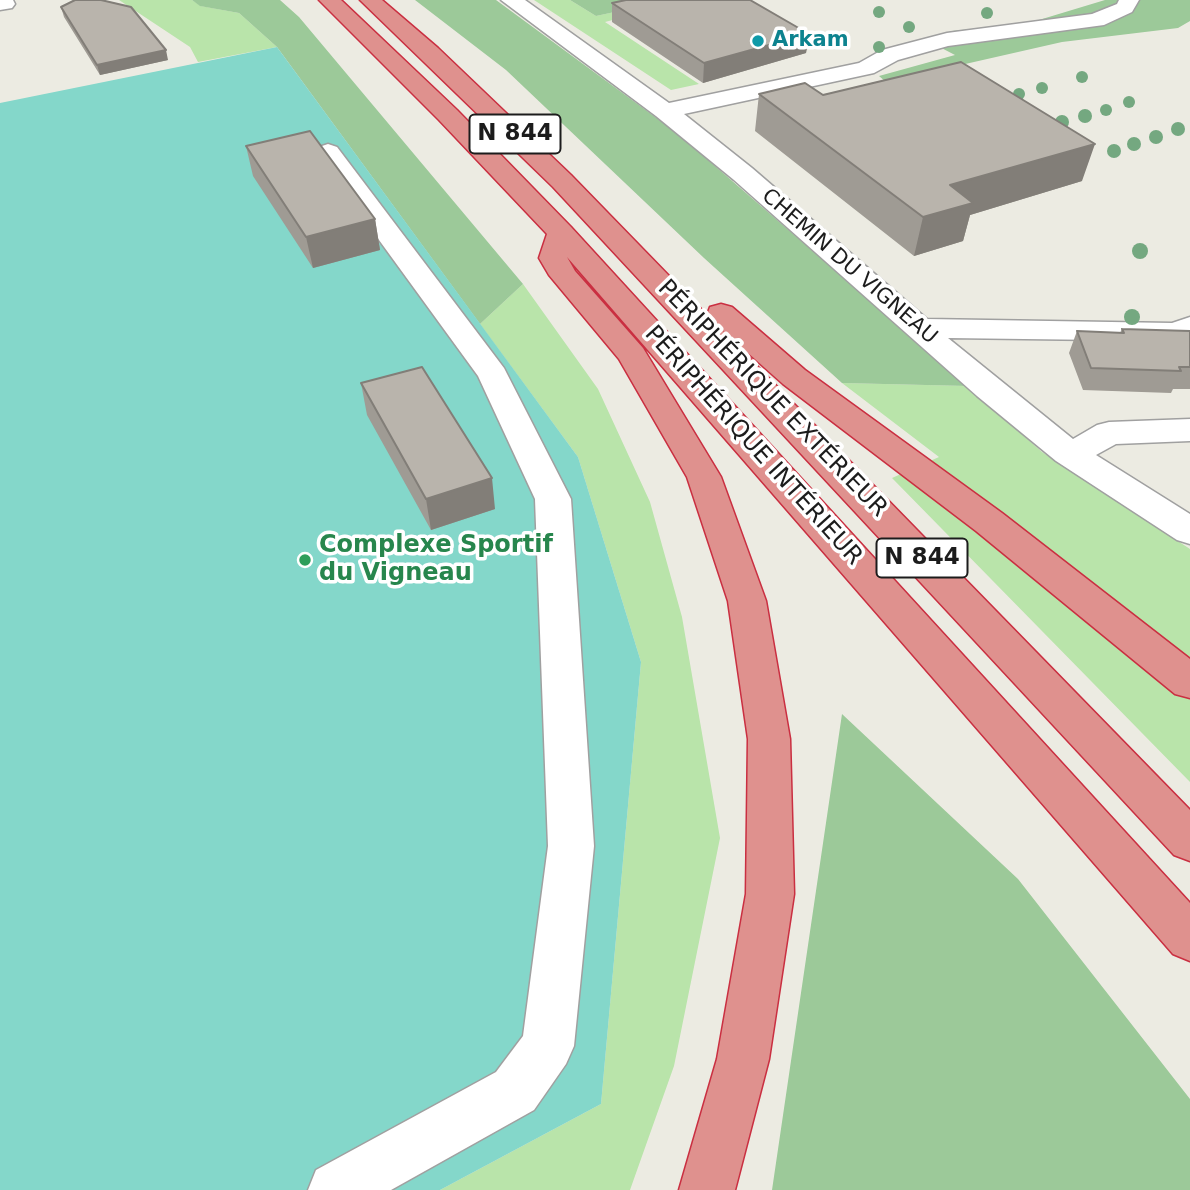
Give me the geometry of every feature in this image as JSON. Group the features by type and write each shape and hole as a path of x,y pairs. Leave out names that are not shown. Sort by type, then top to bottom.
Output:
{"highway":[{"name":"PÉRIPHÉRIQUE INTÉRIEUR","path":"329,0 448,115 561,233 1190,938"},
{"name":"PÉRIPHÉRIQUE EXTÉRIEUR","path":"370,0 522,142 654,275 1190,841"},
{"path":"561,233 553,258 563,275 632,355 704,477 747,601 769,739 770,894 743,1059 707,1190"},
{"path":"654,275 704,298 794,377 989,522 1190,682"}],"street":[{"name":"CHEMIN DU VIGNEAU","path":"511,0 665,111 805,226 988,390 1071,454 1190,531"},
{"path":"665,111 866,68 890,55 947,40 1097,20 1125,8 1129,0"},
{"path":"328,152 493,375 553,499 571,846 548,1046 515,1091 336,1190"},
{"path":"918,328 1177,332 1190,326"},
{"path":"1071,454 1110,433 1190,429"}],"green space":[{"path":"119,0 192,0 201,6 239,13 277,47 198,62 190,47"},
{"path":"192,0 280,0 299,17 523,284 480,324 277,47 239,13 200,6"},
{"path":"415,0 496,0 677,133 968,386 842,383 704,258 506,70"},
{"path":"534,0 570,0 596,16 660,2 689,0 605,22 699,84 671,90"},
{"path":"570,0 661,0 661,2 596,16"},
{"path":"1105,0 1190,0 1190,21 1178,28 1062,42 886,82 879,76 955,55 924,39 952,31 1029,23"},
{"path":"523,284 598,389 650,502 682,617 720,838 674,1066 630,1190 440,1190 601,1104 641,662 578,457 480,324"},
{"path":"842,383 968,386 1042,452 1190,549 1190,782 892,478 939,457"},
{"path":"842,714 1018,879 1190,1099 1190,1190 772,1190"}],"shaded area":[{"name":"Complexe Sportif du Vigneau","path":"277,47 578,457 641,662 601,1104 440,1190 0,1190 0,103"}],"building":[{"path":"75,0 101,0 131,7 166,50 97,65 61,7"},
{"path":"626,0 750,0 809,34 704,63 612,3"},
{"path":"961,62 1095,144 950,185 973,203 923,217 759,94 805,83 823,95"},
{"path":"310,131 375,219 306,237 246,146"},
{"path":"1122,329 1190,331 1190,367 1179,367 1181,371 1091,368 1077,331 1124,333"},
{"path":"422,367 492,478 426,499 361,383"}],"place":[{"name":"Arkam","path":"758,41"},
{"name":"Complexe Sportif du Vigneau","path":"305,560"}]}
